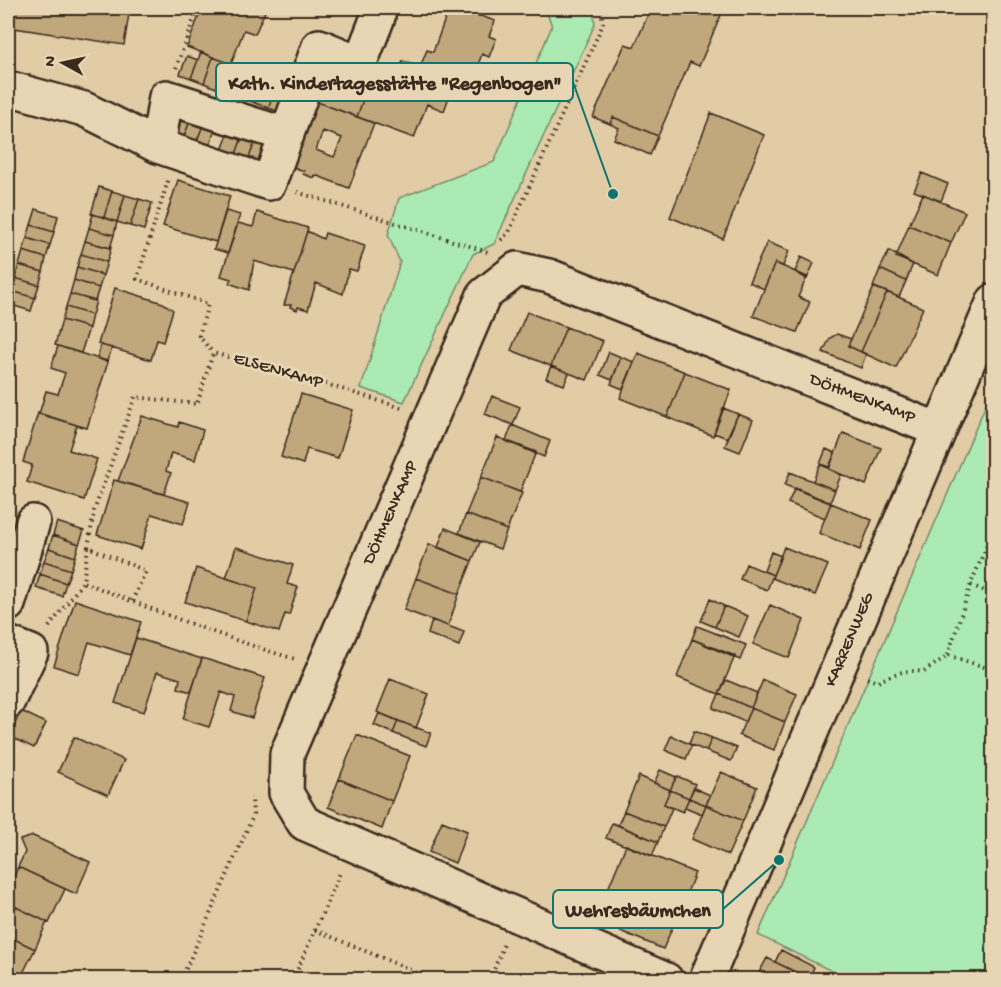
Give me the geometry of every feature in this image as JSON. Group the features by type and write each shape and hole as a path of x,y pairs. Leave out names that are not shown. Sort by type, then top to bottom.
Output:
{"street":[{"path":"8,88 84,109 167,149 269,183 319,46 360,63 378,17"},
{"path":"167,149 166,97 287,135"},
{"name":"DÖHMENKAMP","path":"666,980 304,823 286,794 287,754 484,295 517,269 549,276 939,430"},
{"name":"KARRENWEG","path":"706,980 993,301"},
{"path":"8,604 33,522"},
{"path":"8,701 19,647"}],"path":[{"path":"166,97 198,8"},
{"path":"167,149 137,279 208,304 199,336 213,353"},
{"path":"269,183 488,253 517,269"},
{"name":"ELSENKAMP","path":"83,582 94,511 135,397 197,404 213,353 304,377 432,419"},
{"path":"839,666 878,682 908,669 924,672 948,655 971,585 993,529"},
{"path":"88,547 146,571 132,601"},
{"path":"19,647 83,582 264,650"},
{"path":"971,585 993,595"},
{"path":"948,655 990,669 993,675"},
{"path":"293,980 353,844"},
{"path":"315,930 435,980"}],"green space":[{"path":"545,8 593,8 595,24 494,244 473,254 404,402 361,388 400,262 388,235 399,198 494,162 552,26"},
{"path":"993,388 993,979 848,979 758,935"}],"building":[{"path":"8,8 130,8 124,45 8,27"},
{"path":"202,8 266,9 255,34 244,30 231,64 187,47"},
{"path":"449,8 458,8 495,21 489,36 496,39 489,57 482,54 476,70 469,68 464,84 420,67 427,50 433,52"},
{"path":"458,8 482,8 479,16"},
{"path":"651,8 724,8 699,66 690,62 658,136 613,117 610,124 593,117 625,44 634,47"},
{"path":"201,52 213,57 204,83 191,78"},
{"path":"187,56 198,60 191,78 180,74"},
{"path":"213,57 226,62 216,88 204,83"},
{"path":"403,61 455,80 444,111 427,104 414,138 357,117 366,91 388,100"},
{"path":"226,62 239,67 229,93 216,88"},
{"path":"252,73 264,78 255,103 242,98"},
{"path":"329,77 366,91 357,117 309,99 315,84"},
{"path":"264,78 278,83 268,108 255,103"},
{"path":"278,83 290,87 281,112 268,108"},
{"path":"309,99 374,123 349,188 315,175 314,178 303,174 304,171 285,164","holes":["323,131 342,138 334,157 316,150"]},
{"path":"178,113 191,118 182,142 169,137"},
{"path":"711,113 764,135 723,239 670,217"},
{"path":"613,117 658,136 650,155 614,139 619,128 610,124"},
{"path":"191,118 204,123 194,148 181,144"},
{"path":"204,123 216,127 207,153 194,148"},
{"path":"229,132 242,137 233,163 219,158"},
{"path":"242,137 255,142 245,168 233,163"},
{"path":"255,142 268,147 258,173 245,168"},
{"path":"922,173 948,184 941,201 914,191"},
{"path":"178,180 230,196 216,242 163,226"},
{"path":"99,187 112,191 104,217 91,214"},
{"path":"112,191 125,195 117,222 104,217"},
{"path":"923,194 965,212 951,243 909,225"},
{"path":"125,195 139,199 130,226 117,222"},
{"path":"139,199 152,203 144,230 130,226"},
{"path":"36,209 58,216 54,232 31,225"},
{"path":"226,211 240,215 228,253 214,249"},
{"path":"257,212 308,228 294,273 254,261 249,290 229,283 231,279 221,276 238,223 253,227"},
{"path":"93,214 117,222 114,235 89,228"},
{"path":"31,225 54,232 50,245 27,238"},
{"path":"909,225 951,243 938,275 896,257"},
{"path":"89,228 114,235 110,248 85,241"},
{"path":"307,231 323,239 325,233 365,246 357,271 349,269 343,294 316,283 308,310 298,307 297,310 290,307 291,305 284,305"},
{"path":"27,238 50,245 46,258 23,251"},
{"path":"85,241 111,248 107,262 81,254"},
{"path":"767,242 789,251 783,266 775,263 764,289 749,282"},
{"path":"23,251 46,258 43,272 19,265"},
{"path":"889,251 913,264 906,281 880,269"},
{"path":"81,254 107,262 103,275 77,267"},
{"path":"801,257 814,263 807,279 795,272"},
{"path":"775,263 807,277 798,297 810,302 797,332 753,316"},
{"path":"19,265 43,272 39,285 15,278"},
{"path":"77,267 103,275 99,288 74,280"},
{"path":"880,269 906,281 899,297 873,287"},
{"path":"15,278 39,285 35,298 12,291"},
{"path":"74,280 99,288 95,301 70,294"},
{"path":"874,287 887,292 861,352 848,346"},
{"path":"115,288 163,303 173,310 163,342 157,340 151,360 98,344"},
{"path":"12,291 35,298 31,311 8,304"},
{"path":"887,292 923,308 896,368 861,352"},
{"path":"70,294 96,301 92,315 66,307"},
{"path":"66,307 92,315 89,328 62,320"},
{"path":"527,312 566,327 551,366 511,350"},
{"path":"62,320 89,328 81,353 55,345"},
{"path":"566,327 603,341 587,380 551,366"},
{"path":"837,334 851,339 848,346 866,354 861,368 823,352 830,338"},
{"path":"101,345 112,348 107,361 97,358"},
{"path":"58,346 108,362 87,428 39,414 46,391 58,394 65,373 51,368"},
{"path":"609,352 621,357 612,380 600,375"},
{"path":"638,353 685,372 667,417 620,398"},
{"path":"621,357 634,362 623,389 611,384"},
{"path":"551,366 569,373 564,385 546,378"},
{"path":"685,372 731,390 713,436 667,417"},
{"path":"301,394 353,410 338,458 307,449 303,464 281,457"},
{"path":"492,396 520,407 513,425 485,414"},
{"path":"723,408 738,414 727,438 714,433"},
{"path":"38,413 77,425 69,450 97,459 84,500 27,482 32,465 23,462"},
{"path":"738,414 753,420 740,452 725,446"},
{"path":"142,416 178,427 179,422 203,430 195,460 171,453 166,471 171,473 164,494 118,481"},
{"path":"512,425 550,441 544,457 506,441"},
{"path":"843,433 881,448 866,485 829,469"},
{"path":"497,437 536,452 520,492 481,477"},
{"path":"826,449 835,453 829,467 820,464"},
{"path":"820,464 841,475 835,490 813,481"},
{"path":"790,472 835,490 830,503 785,485"},
{"path":"481,477 522,493 507,530 466,514"},
{"path":"114,480 190,502 183,524 152,514 141,549 97,535"},
{"path":"795,488 831,503 825,518 788,503"},
{"path":"831,503 872,520 860,550 819,533"},
{"path":"466,514 507,530 500,549 459,533"},
{"path":"57,522 84,531 79,544 53,535"},
{"path":"445,528 480,542 472,561 438,547"},
{"path":"53,535 79,544 75,557 49,548"},
{"path":"429,544 472,561 459,594 416,578"},
{"path":"236,547 293,565 287,584 298,587 289,615 285,614 279,632 246,621 257,588 226,578"},
{"path":"784,547 828,565 815,595 772,578"},
{"path":"49,548 75,557 71,570 44,561"},
{"path":"771,552 781,556 773,575 764,571"},
{"path":"44,561 71,570 66,583 40,574"},
{"path":"746,564 773,575 767,590 740,579"},
{"path":"196,568 257,588 246,621 185,602"},
{"path":"40,574 66,583 62,596 36,588"},
{"path":"416,578 459,594 448,626 404,610"},
{"path":"710,599 724,606 715,627 701,621"},
{"path":"75,600 141,622 130,655 89,642 79,674 54,666"},
{"path":"770,605 804,620 789,658 753,644"},
{"path":"724,606 748,616 739,637 715,627"},
{"path":"432,620 464,632 459,646 428,634"},
{"path":"697,626 746,645 740,660 692,639"},
{"path":"136,638 202,659 191,692 178,688 180,679 157,672 144,712 115,703"},
{"path":"692,639 735,656 719,694 677,677"},
{"path":"202,658 265,678 252,718 231,711 235,697 221,692 209,727 183,719"},
{"path":"390,679 429,694 416,728 377,712"},
{"path":"726,680 757,693 751,708 719,694"},
{"path":"763,680 797,694 785,722 751,708"},
{"path":"719,694 751,708 745,722 713,708"},
{"path":"751,708 785,722 774,750 739,735"},
{"path":"21,711 46,723 34,748 9,736"},
{"path":"379,713 398,721 393,733 374,725"},
{"path":"398,721 431,733 426,746 393,733"},
{"path":"694,731 712,738 706,751 689,744"},
{"path":"357,735 410,756 392,801 339,779"},
{"path":"671,736 692,745 686,759 665,750"},
{"path":"74,737 124,760 108,795 58,772"},
{"path":"712,738 737,748 731,761 706,751"},
{"path":"660,770 676,777 670,790 654,783"},
{"path":"721,772 757,787 743,821 706,805"},
{"path":"639,776 670,790 664,804 672,808 664,827 624,811"},
{"path":"677,776 695,784 689,798 670,790"},
{"path":"339,779 392,801 382,829 328,807"},
{"path":"694,788 710,795 706,805 689,798"},
{"path":"670,790 689,798 683,812 664,804"},
{"path":"689,798 706,805 702,814 685,807"},
{"path":"706,805 743,821 728,855 692,839"},
{"path":"624,811 664,827 658,842 618,825"},
{"path":"442,821 467,831 455,863 429,852"},
{"path":"612,823 658,842 652,856 606,838"},
{"path":"33,836 90,862 76,894 18,867 25,852 20,840"},
{"path":"626,845 695,873 677,917 608,889"},
{"path":"18,867 65,889 49,923 8,903 8,890"},
{"path":"626,896 677,917 663,949 613,928"},
{"path":"8,903 47,922 35,949 8,936"},
{"path":"8,936 35,949 22,975 8,968"},
{"path":"781,950 814,967 809,979 775,962"},
{"path":"767,958 810,979 755,980"},
{"path":"8,968 22,975 20,980 8,980"}],"place":[{"name":"Kath. Kindertagesstätte \"Regenbogen\"","path":"613,194"},
{"name":"Wehresbäumchen","path":"779,860"}]}
